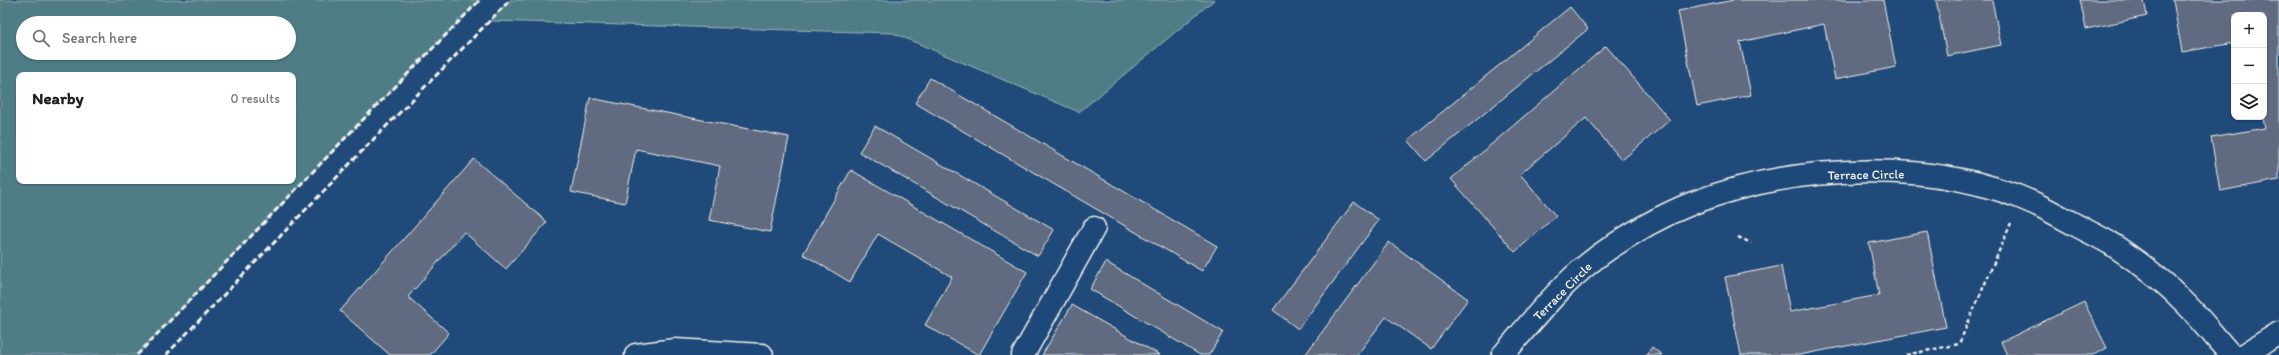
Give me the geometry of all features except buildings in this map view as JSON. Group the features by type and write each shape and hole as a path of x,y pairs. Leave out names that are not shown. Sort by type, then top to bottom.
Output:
{"street":[{"name":"Terrace Circle","path":"1503,355 1552,297 1596,258 1642,228 1693,203 1768,181 1845,171 1911,173 1962,182 2000,192 2037,205 2112,244 2179,297 2231,355"},
{"path":"1022,355 1094,228"},
{"path":"2244,355 2279,333"},
{"path":"636,355 675,350 762,355"}],"path":[{"path":"1906,355 1959,344 2014,217"},
{"path":"1738,237 1751,243"}],"green space":[{"path":"0,0 480,0 350,133 137,355 0,355"},
{"path":"510,0 1214,0 1079,112 893,33 489,21"}],"railway":[{"path":"137,355 480,0"},
{"path":"166,355 510,0"}]}
